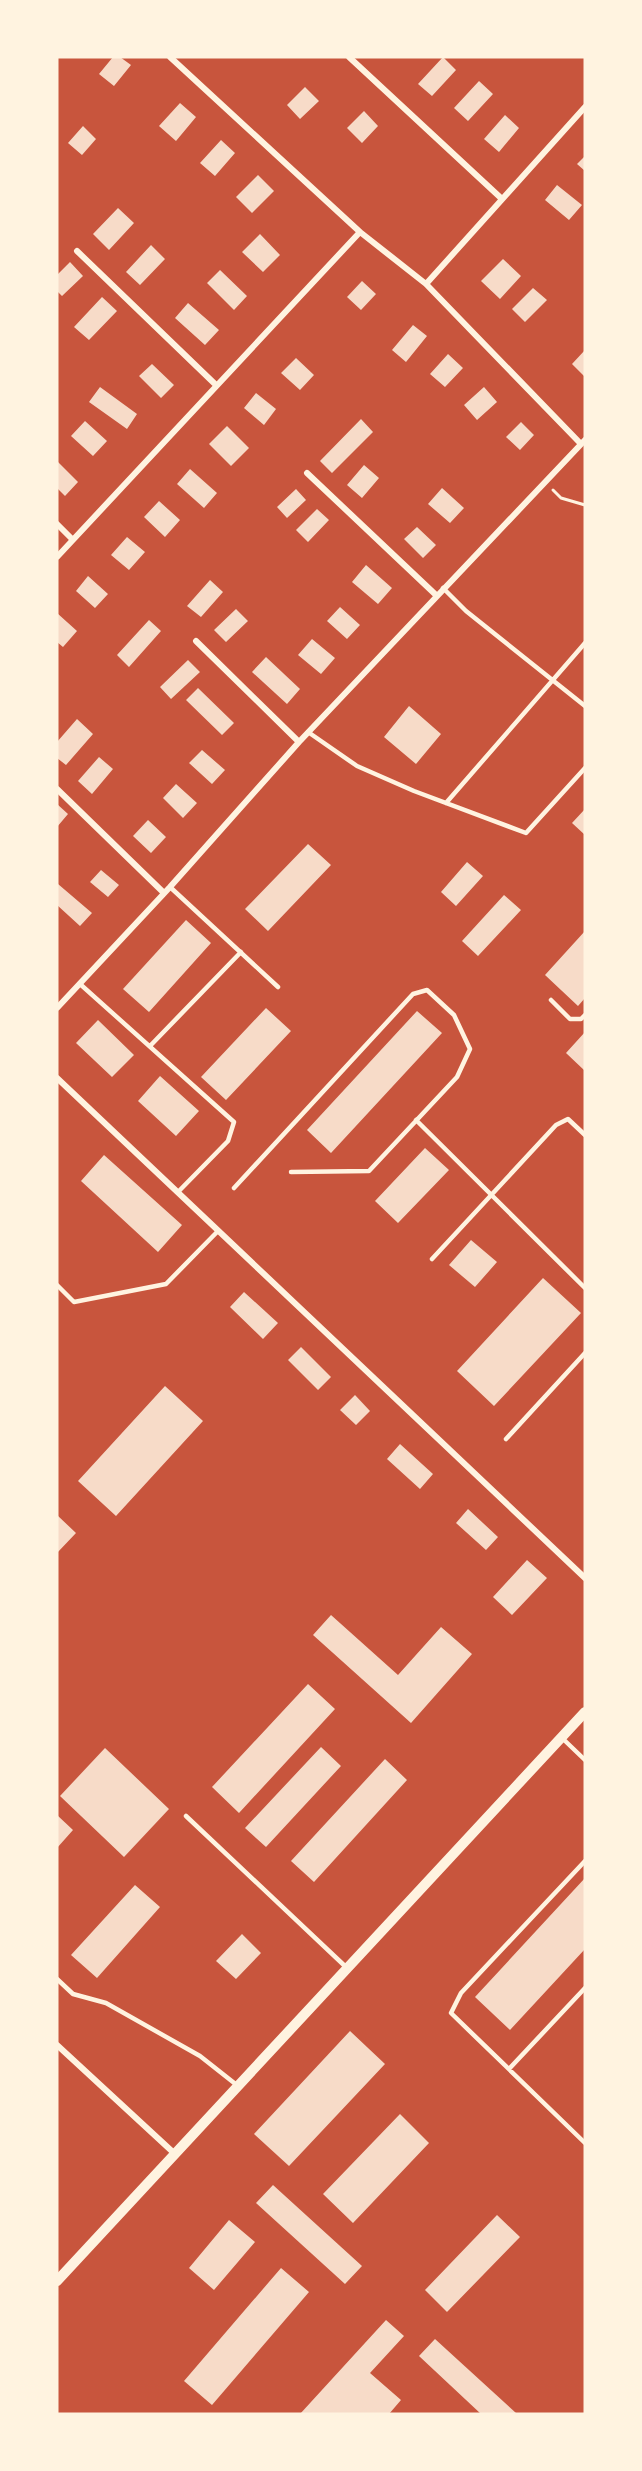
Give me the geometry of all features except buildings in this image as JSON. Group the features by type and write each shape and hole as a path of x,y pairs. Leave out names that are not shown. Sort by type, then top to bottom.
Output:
{"street":[{"path":"57,1008 170,887 308,732 583,442 426,284 360,232 170,57"},
{"path":"349,57 502,198"},
{"path":"426,284 585,106"},
{"path":"57,557 360,232"},
{"path":"77,251 216,386"},
{"path":"307,473 436,595"},
{"path":"57,524 73,540"},
{"path":"196,641 299,742"},
{"path":"57,789 164,893"},
{"path":"57,1078 585,1578"},
{"path":"57,2281 585,1712"},
{"path":"57,2044 175,2154"}],"lane":[{"path":"443,588 466,611 585,706"},
{"path":"446,803 585,643"},
{"path":"308,732 357,766 526,833 585,768"},
{"path":"170,887 278,987"},
{"path":"150,1046 241,951"},
{"path":"80,984 234,1122 228,1141 178,1192"},
{"path":"234,1188 413,994 427,990 454,1014 470,1049 457,1077 369,1171 291,1172"},
{"path":"551,1000 570,1019 581,1019 585,1015"},
{"path":"432,1259 556,1125 568,1119 585,1135"},
{"path":"416,1120 585,1288"},
{"path":"57,1285 74,1302 166,1284 218,1231"},
{"path":"507,1438 585,1353"},
{"path":"561,1737 585,1760"},
{"path":"186,1816 347,1968"},
{"path":"585,1861 461,1993 451,2013 585,2143"},
{"path":"57,1979 73,1994 106,2003 200,2056 238,2086"},
{"path":"509,2069 585,1988"}],"path":[{"path":"545,483 561,498 585,505"}]}
